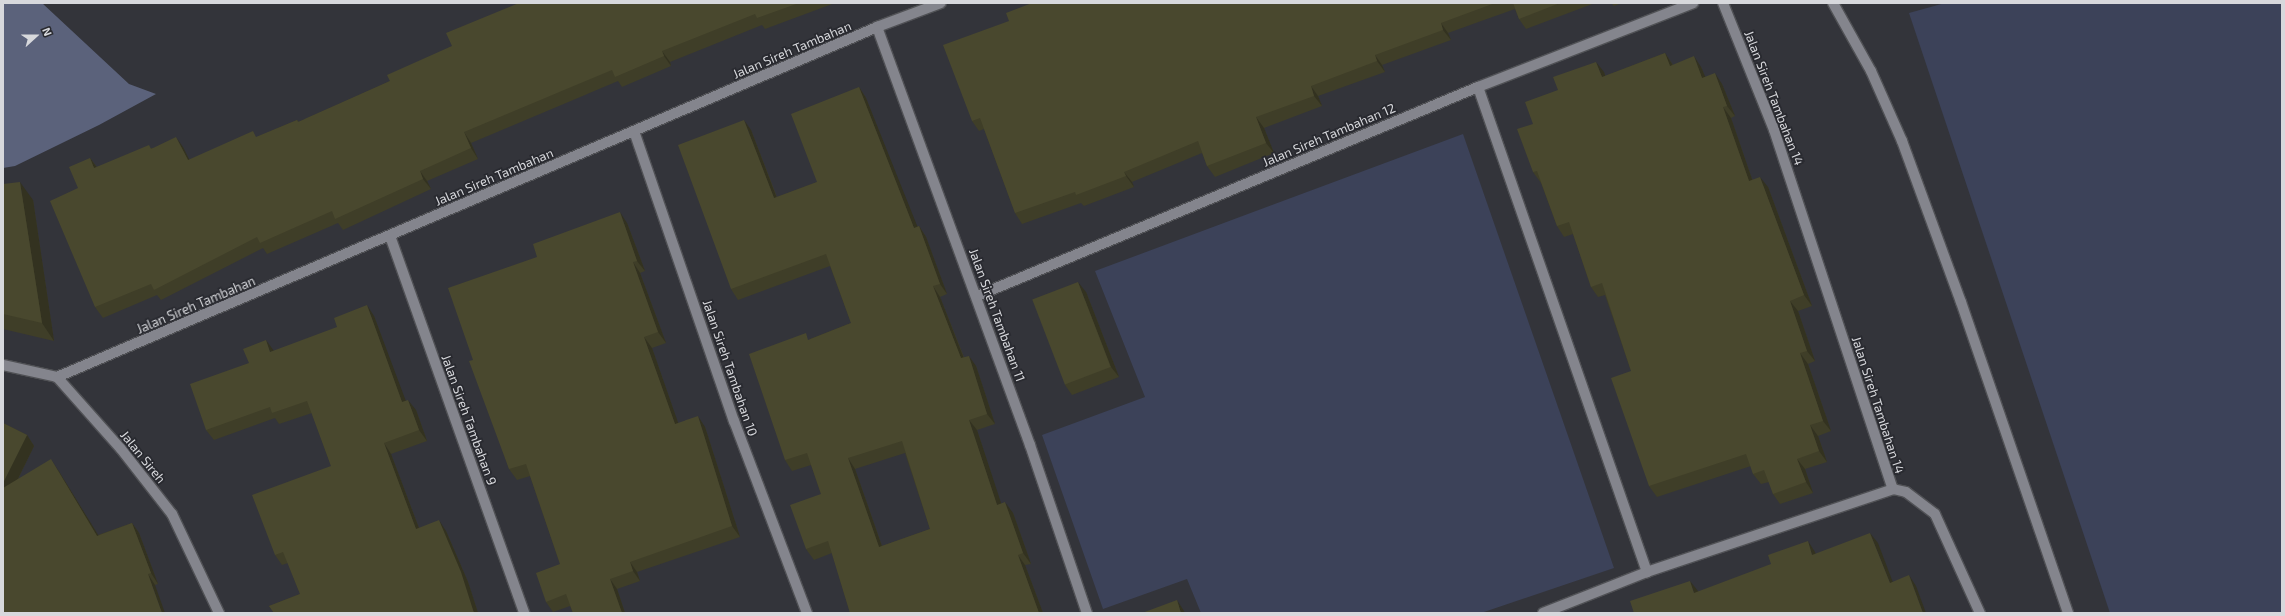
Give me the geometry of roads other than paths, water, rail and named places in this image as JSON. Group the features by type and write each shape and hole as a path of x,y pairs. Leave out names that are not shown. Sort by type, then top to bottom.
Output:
{"street":[{"name":"Jalan Sireh Tambahan","path":"57,377 877,27 941,3"},
{"name":"Jalan Sireh Tambahan 12","path":"977,296 1478,87 1693,3"},
{"name":"Jalan Sireh Tambahan 14","path":"1543,613 1647,572 1892,490 1774,130 1723,3"},
{"path":"1833,3 1871,71 1902,141 1961,302 2068,613"},
{"name":"Jalan Sireh Tambahan 11","path":"877,27 977,296 1087,613"},
{"path":"1478,87 1647,572"},
{"name":"Jalan Sireh Tambahan 10","path":"634,131 734,421 807,613"},
{"name":"Jalan Sireh Tambahan 9","path":"390,236 524,613"},
{"path":"3,365 57,377"},
{"name":"Jalan Sireh","path":"57,377 121,449 172,514 219,613"},
{"path":"1892,490 1906,492 1935,514 1980,613"}]}
